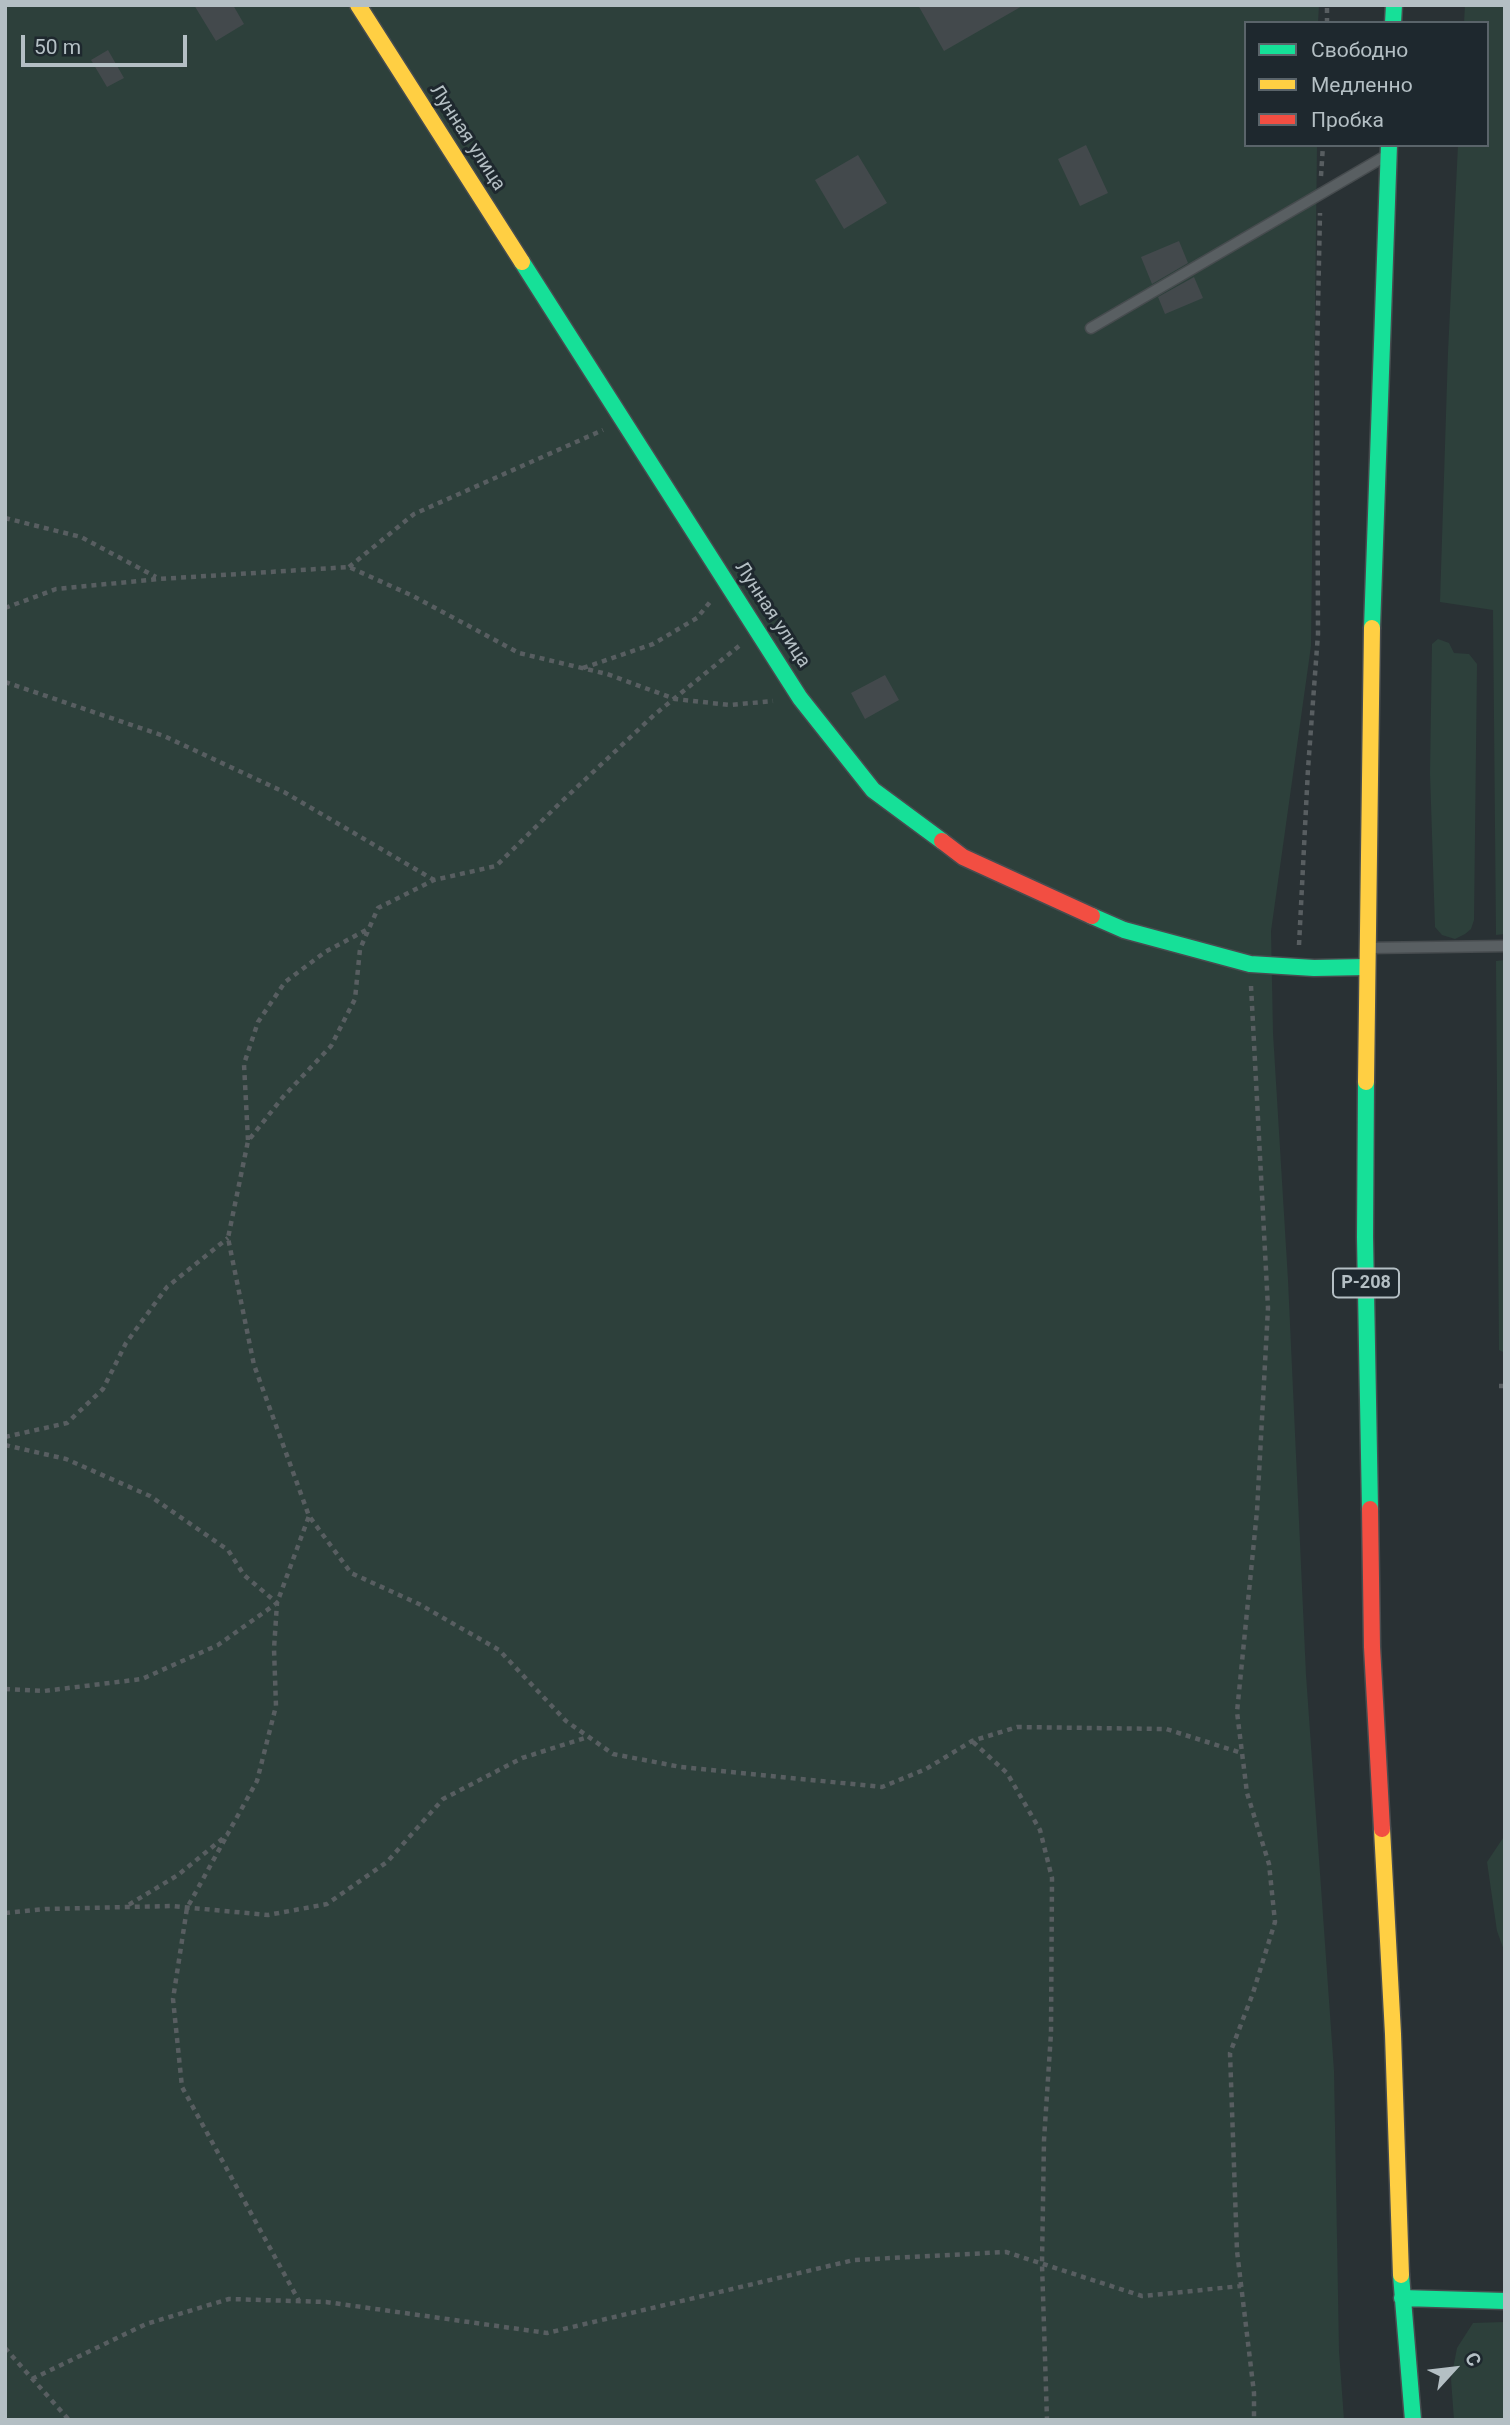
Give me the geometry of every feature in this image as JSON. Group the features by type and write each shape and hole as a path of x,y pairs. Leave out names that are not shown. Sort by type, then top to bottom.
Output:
{"main road":[{"name":"Лунная улица","path":"358,5 800,698 873,790 963,857 1124,930 1250,964 1366,967"},
{"name":"Р-208","path":"1389,150 1372,632 1366,947 1365,1237 1372,1647 1393,2034 1402,2298 1413,2420"},
{"path":"1402,2298 1505,2301"}],"lane":[{"path":"1091,328 1320,194 1389,150"},
{"path":"1366,947 1505,946"}],"path":[{"path":"1297,967 1318,634 1317,355 1323,147"},
{"path":"348,567 414,514 623,421"},
{"path":"5,518 81,537 159,579"},
{"path":"5,608 56,589 159,579 348,567 413,596 519,653 607,674 675,699 730,705 800,698"},
{"path":"582,668 653,644 697,618 726,583"},
{"path":"248,1140 283,1097 331,1046 355,999 359,949 379,908 434,880 496,866 560,803 675,699 758,632"},
{"path":"5,682 164,736 284,792 434,880"},
{"path":"368,929 325,952 285,982 258,1022 244,1064 248,1140 228,1238 254,1365 309,1516 351,1573 419,1604 499,1650 566,1721 613,1754 681,1767 883,1787 926,1769 972,1741 1017,1727 1167,1729 1242,1753"},
{"path":"1250,964 1268,1308 1256,1511 1237,1712 1247,1793 1269,1864 1275,1922 1253,1993 1230,2053 1237,2251 1254,2393 1254,2420"},
{"path":"5,1437 67,1423 103,1389 126,1343 167,1287 228,1238"},
{"path":"5,1445 66,1459 150,1496 228,1550 244,1575 277,1603"},
{"path":"299,2301 182,2087 173,1999 187,1908 257,1781 276,1706 274,1649 277,1603 309,1516"},
{"path":"5,1689 44,1691 142,1679 218,1645 277,1603"},
{"path":"5,1913 125,1907 187,1908 268,1915 327,1904 387,1862 443,1798 522,1758 589,1737"},
{"path":"972,1741 1007,1773 1040,1830 1052,1878 1051,2033 1044,2140 1042,2264 1047,2420"},
{"path":"125,1907 178,1875 227,1835"},
{"path":"32,2379 146,2324 229,2299 326,2302 547,2333 853,2260 1006,2252 1142,2296 1241,2286"},
{"path":"5,2348 69,2420"}],"green space":[{"path":"5,5 1319,5 1318,21 1244,21 1244,147 1317,147 1311,646 1271,931 1273,1033 1288,1280 1306,1675 1334,2071 1339,2351 1344,2420 5,2420"},
{"path":"1465,5 1505,5 1505,934 1496,935 1493,610 1440,602 1458,147 1489,147 1489,21 1464,21"},
{"path":"1438,639 1449,643 1454,653 1469,654 1477,664 1474,920 1471,929 1455,939 1442,935 1435,927 1430,773 1432,644"},
{"path":"1505,960 1505,1353 1499,1350 1496,961"},
{"path":"1505,1835 1505,1953 1497,1931 1487,1862"},
{"path":"1505,2322 1505,2420 1454,2420 1451,2379 1457,2348 1473,2323"}],"building":[{"path":"194,5 233,5 244,24 216,41"},
{"path":"918,5 1024,5 944,51"},
{"path":"108,50 124,78 107,87 91,60"},
{"path":"1086,145 1108,193 1080,206 1058,159"},
{"path":"858,155 887,203 844,229 815,180"},
{"path":"1179,241 1188,263 1152,284 1141,257"},
{"path":"1194,277 1203,298 1165,314 1158,297"},
{"path":"885,675 899,700 865,719 851,693"}],"traffic: fast":[{"path":"1393,21 1394,5"},
{"path":"1372,628 1389,147"},
{"path":"522,262 800,698 873,790 942,841"},
{"path":"1092,916 1124,930 1250,964 1314,968 1366,967"},
{"path":"1366,1082 1365,1237 1370,1509"},
{"path":"1401,2275 1413,2420"},
{"path":"1402,2298 1505,2301"}],"traffic: slow":[{"path":"358,5 522,262"},
{"path":"1366,1082 1372,628"},
{"path":"1382,1829 1393,2034 1401,2275"}],"traffic: jam":[{"path":"942,841 963,857 1092,916"},
{"path":"1370,1509 1372,1647 1382,1829"}]}
